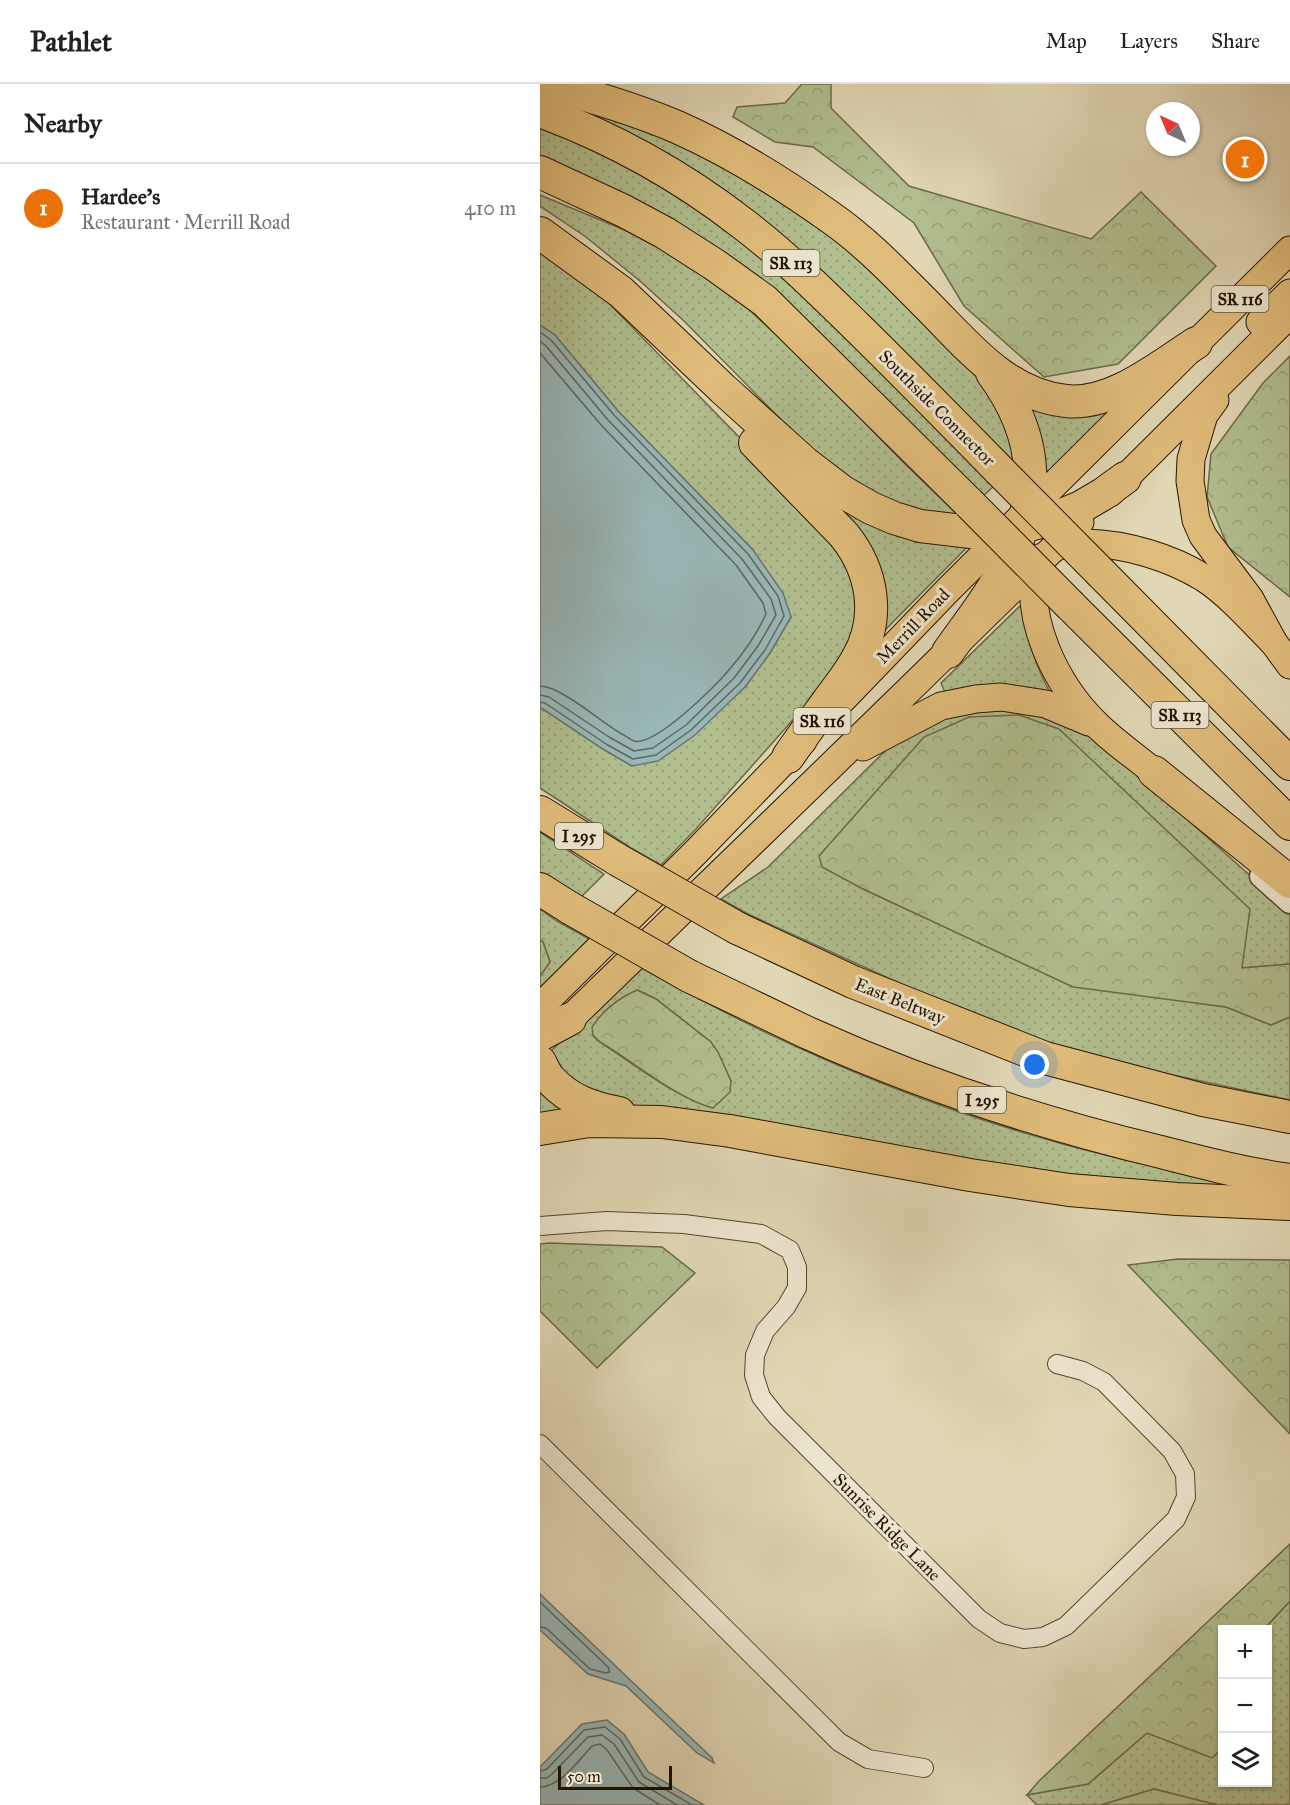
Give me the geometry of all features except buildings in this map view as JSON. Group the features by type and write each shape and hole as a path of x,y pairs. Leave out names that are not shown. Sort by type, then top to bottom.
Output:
{"highway":[{"path":"547,84 612,103 675,127 721,148 763,172 858,238 987,365 1004,378 1034,394 1068,402 1090,400 1117,392 1196,343"},
{"name":"Southside Connector","path":"540,111 585,128 652,162 742,223 797,268 1290,764"},
{"name":"SR 113","path":"540,172 615,206 665,233 715,265 765,302 1290,824"},
{"path":"540,216 582,244 622,275 843,492"},
{"path":"540,233 621,292 760,423 843,492 879,511 920,526 1032,538"},
{"path":"572,256 844,535 856,550 865,567 872,608 867,636 858,658 788,757"},
{"path":"987,365 1008,393 1024,437 1032,470 1032,538"},
{"path":"948,652 1002,574 1032,538 1125,478"},
{"path":"1155,772 1290,882"},
{"name":"East Beltway","path":"540,812 618,860 738,928 853,982 1045,1058 1203,1100 1290,1117"},
{"name":"I 295","path":"540,890 689,976 810,1033 887,1066 960,1094 1108,1140 1290,1180"},
{"path":"540,1035 570,1019"},
{"path":"540,1062 549,1079 573,1099 601,1109 662,1122 730,1131 871,1158 1069,1190 1177,1199 1290,1204"},
{"path":"540,1129 589,1121 662,1122"}],"main road":[{"name":"Merrill Road","path":"540,1007 695,853 948,590 1032,538 1114,424 1290,250"},
{"path":"1125,478 1166,415 1290,293"},
{"name":"SR 116","path":"1125,478 1290,314"},
{"path":"1244,360 1204,415 1191,459 1190,481 1196,520 1203,536 1250,599 1282,654"},
{"path":"1155,772 1098,726 1072,698 1057,673 1037,617 1033,594 1032,538 1099,544 1140,551 1174,562 1205,578 1227,597 1282,654"},
{"name":"SR 116","path":"570,1019 948,652"},
{"path":"837,760 941,706 976,699 1001,698 1046,704 1098,726"}],"street":[{"path":"1155,772 1233,851 1290,902"},
{"name":"Sunrise Ridge Lane","path":"540,1226 607,1221 684,1224 761,1234 790,1250 797,1267 797,1288 786,1307 765,1331 755,1355 754,1375 761,1397 777,1417 979,1619 1000,1633 1024,1639 1043,1637 1066,1626 1176,1519 1186,1497 1185,1474 1172,1451 1104,1382 1083,1371 1057,1364"},
{"path":"540,1444 838,1742 868,1759 924,1768"}],"green space":[{"path":"802,84 831,84 831,108 909,186 1091,239 1141,192 1216,266 1118,364 1044,377 964,306 914,223 813,147 775,142 733,117 737,107 785,103"},
{"path":"544,93 686,143 821,222 989,384 1022,470 926,374"},
{"path":"540,124 646,173 773,263 995,485 981,498 889,405 540,162"},
{"path":"540,195 627,231 669,253 748,309 799,355 967,524 878,503 812,451 684,321 640,281 586,237 540,206"},
{"path":"540,245 599,293 840,544 862,609 846,654 830,678 696,829 661,865 540,788 540,707 632,766 745,687 770,653 791,617 753,550 618,411 555,335 540,325"},
{"path":"1290,356 1290,597 1228,547 1207,497 1211,454 1263,383"},
{"path":"1030,405 1114,407 1046,476"},
{"path":"842,510 968,546 881,634 839,512"},
{"path":"1022,604 1032,652 1052,696 946,695 941,683"},
{"path":"1011,706 1089,732 1290,911 1290,964 1242,968 861,888 965,936 1159,997 1226,1007 1271,1025 1290,1017 1290,1100 1154,1071 1043,1041 974,1017 750,915 721,899 768,867 886,750 965,707"},
{"path":"1019,715 1059,729 1250,909 1242,968 1290,964 1290,1017 1271,1025 1226,1007 1073,987 861,888 822,867 819,856 924,737 969,717"},
{"path":"540,832 604,874 579,899 540,875"},
{"path":"540,909 593,941 540,994 540,976 550,962 543,942 540,940"},
{"path":"540,940 543,942 550,962 540,976"},
{"path":"638,966 695,997 813,1054 934,1103 1058,1143 1184,1173 1290,1194 1125,1189 692,1117 580,1095 548,1054","holes":["637,990 656,999 711,1042 731,1081 713,1108 670,1089 593,1036"]},
{"path":"637,990 656,999 711,1042 718,1052 731,1081 730,1092 713,1108 670,1088 593,1035 592,1027 607,1009"},
{"path":"540,1083 577,1112 540,1120"},
{"path":"540,1244 662,1247 695,1273 597,1368 540,1311"},
{"path":"1178,1259 1290,1260 1290,1434 1128,1265"},
{"path":"1290,1544 1290,1601 1268,1625 1218,1625 1218,1753 1212,1758 1147,1733 1088,1784 1027,1795 1039,1781"},
{"path":"1290,1601 1290,1805 1217,1805 1154,1789 1101,1805 1037,1805 1027,1795 1088,1784 1147,1733 1212,1757 1218,1752 1218,1787 1272,1787 1272,1625 1268,1625"},
{"path":"1154,1789 1217,1805 1101,1805"}],"water":[{"path":"540,325 555,335 618,411 753,550 783,593 791,617 770,653 745,687 695,735 658,761 632,766 540,707"},
{"path":"540,1594 712,1758 714,1763 697,1753 626,1686 588,1674 540,1630"},
{"path":"607,1720 624,1734 648,1772 704,1805 540,1805 540,1767 582,1724"}],"place":[{"name":"Hardee's","path":"1245,159"}]}
